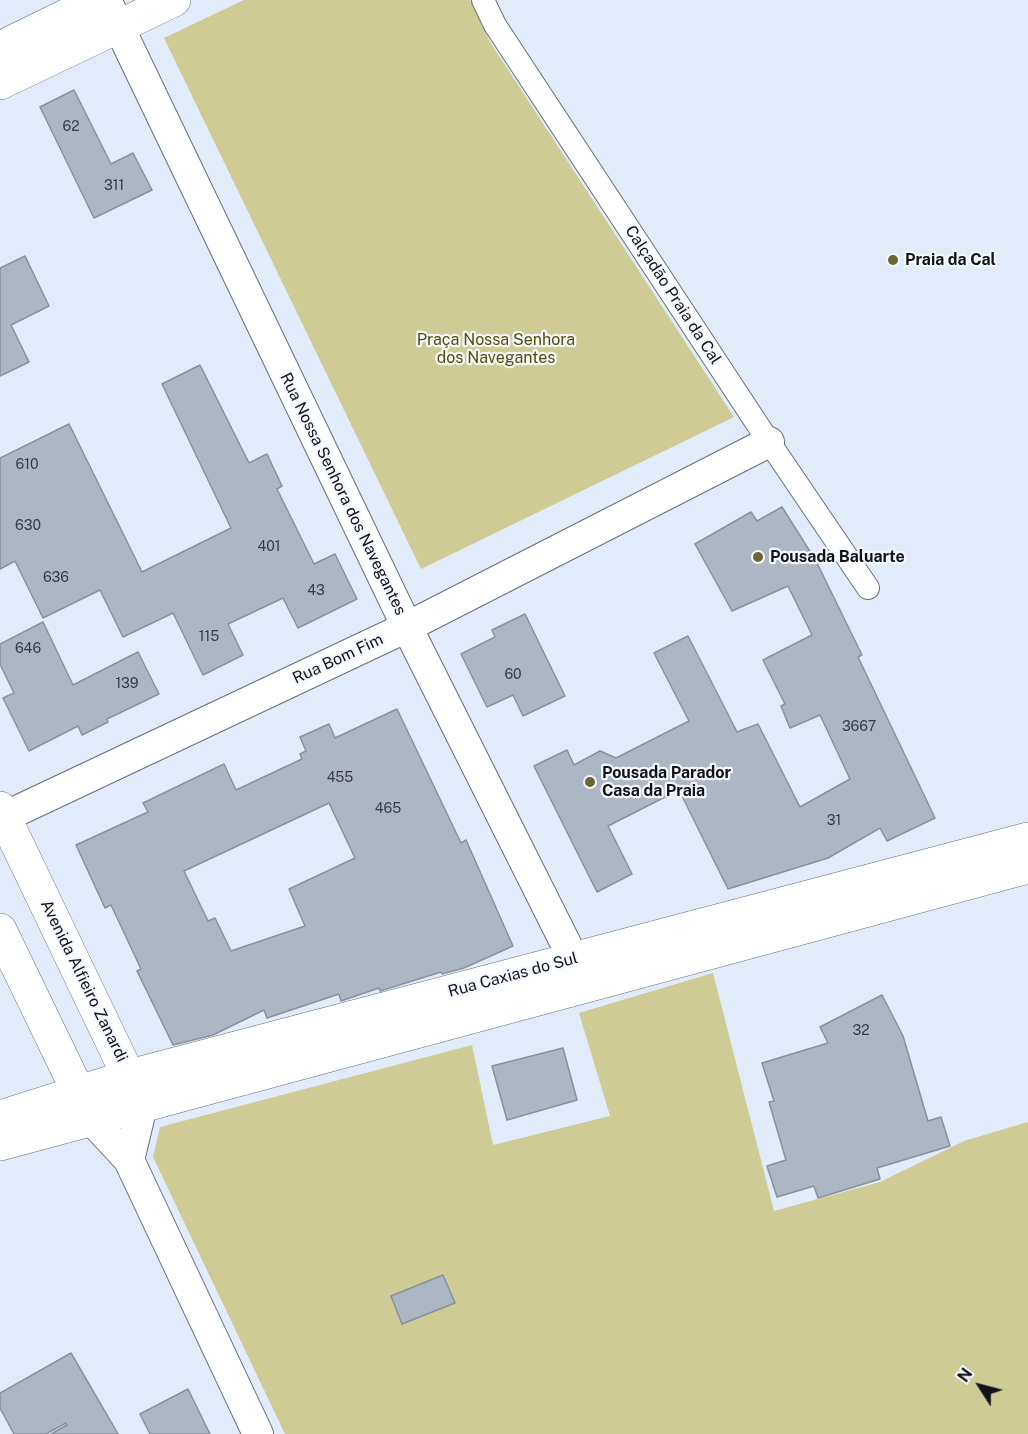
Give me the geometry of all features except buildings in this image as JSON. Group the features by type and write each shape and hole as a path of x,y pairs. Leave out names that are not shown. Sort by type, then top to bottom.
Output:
{"street":[{"path":"0,48 98,0"},
{"path":"0,83 113,13 174,0"},
{"name":"Calçadão Praia da Cal","path":"483,0 495,25 769,442 868,588"},
{"name":"Rua Nossa Senhora dos Navegantes","path":"113,13 407,627 581,972"},
{"name":"Rua Bom Fim","path":"1,814 407,627 769,442"},
{"name":"Avenida Alfieiro Zanardi","path":"1,814 136,1091"},
{"name":"Rua Caxias do Sul","path":"0,1144 86,1107 136,1091 581,972 1028,839"},
{"name":"Rua Caxias do Sul","path":"581,972 1028,867"},
{"path":"0,930 86,1107 129,1160 258,1434"},
{"path":"129,1160 136,1091"},
{"name":"Rua Caxias do Sul","path":"0,1117 86,1107"}],"green space":[{"name":"Praça Nossa Senhora dos Navegantes","path":"244,0 470,0 490,42 734,417 421,569 164,38"},
{"path":"713,973 774,1211 880,1182 964,1141 1028,1122 1028,1434 285,1434 153,1157 160,1127 472,1045 493,1145 610,1116 579,1013"}],"place":[{"name":"Praia da Cal","path":"893,260"},
{"name":"Pousada Baluarte","path":"758,557"},
{"name":"Pousada Parador Casa da Praia","path":"590,782"}]}
